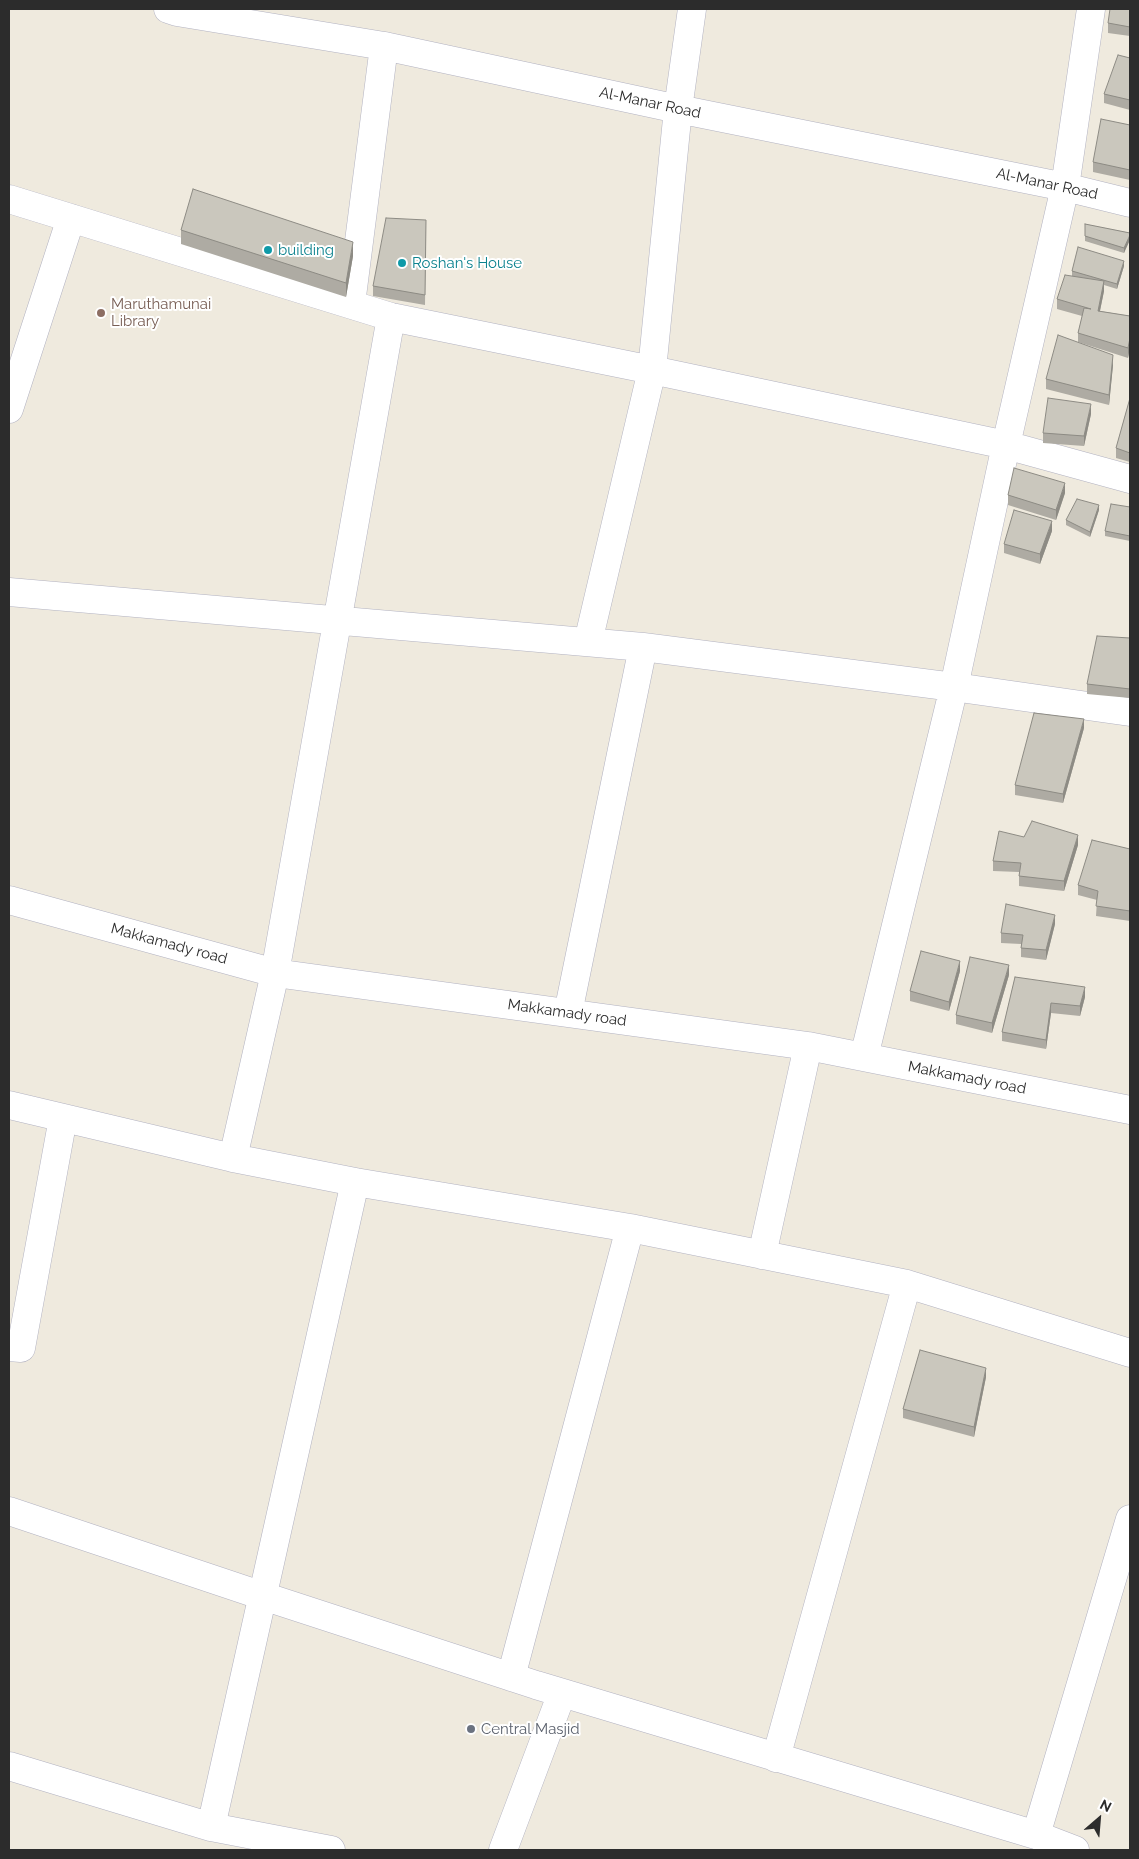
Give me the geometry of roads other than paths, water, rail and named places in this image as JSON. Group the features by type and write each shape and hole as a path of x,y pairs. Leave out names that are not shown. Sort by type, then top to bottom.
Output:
{"street":[{"name":"Al-Manar Road","path":"168,9 178,12 212,13 384,46 678,109 1065,187 1130,203"},
{"path":"588,642 652,370 678,109 692,9"},
{"path":"864,1057 954,687 1006,445 1065,187 1091,9"},
{"path":"351,304 384,46"},
{"path":"9,199 391,317 1006,445 1130,479"},
{"path":"9,409 70,218"},
{"path":"234,1158 275,973 391,317"},
{"path":"9,592 643,647 1130,712"},
{"path":"568,1013 643,647"},
{"name":"Makkamady road","path":"9,900 275,973 808,1046 1130,1110"},
{"path":"762,1255 808,1046"},
{"path":"9,1105 234,1158 355,1182 630,1228 906,1284 1130,1353"},
{"path":"9,1347 21,1348 63,1118"},
{"path":"211,1827 355,1182"},
{"path":"511,1677 630,1228"},
{"path":"776,1758 906,1284"},
{"path":"9,1510 511,1677 1036,1835 1068,1849"},
{"path":"1036,1835 1130,1519"},
{"path":"503,1850 562,1693"},
{"path":"9,1766 211,1827 331,1850"}],"place":[{"name":"building","path":"268,250"},
{"name":"Roshan's House","path":"402,263"},
{"name":"Maruthamunai Library","path":"101,313"},
{"name":"Central Masjid","path":"471,1729"}]}
